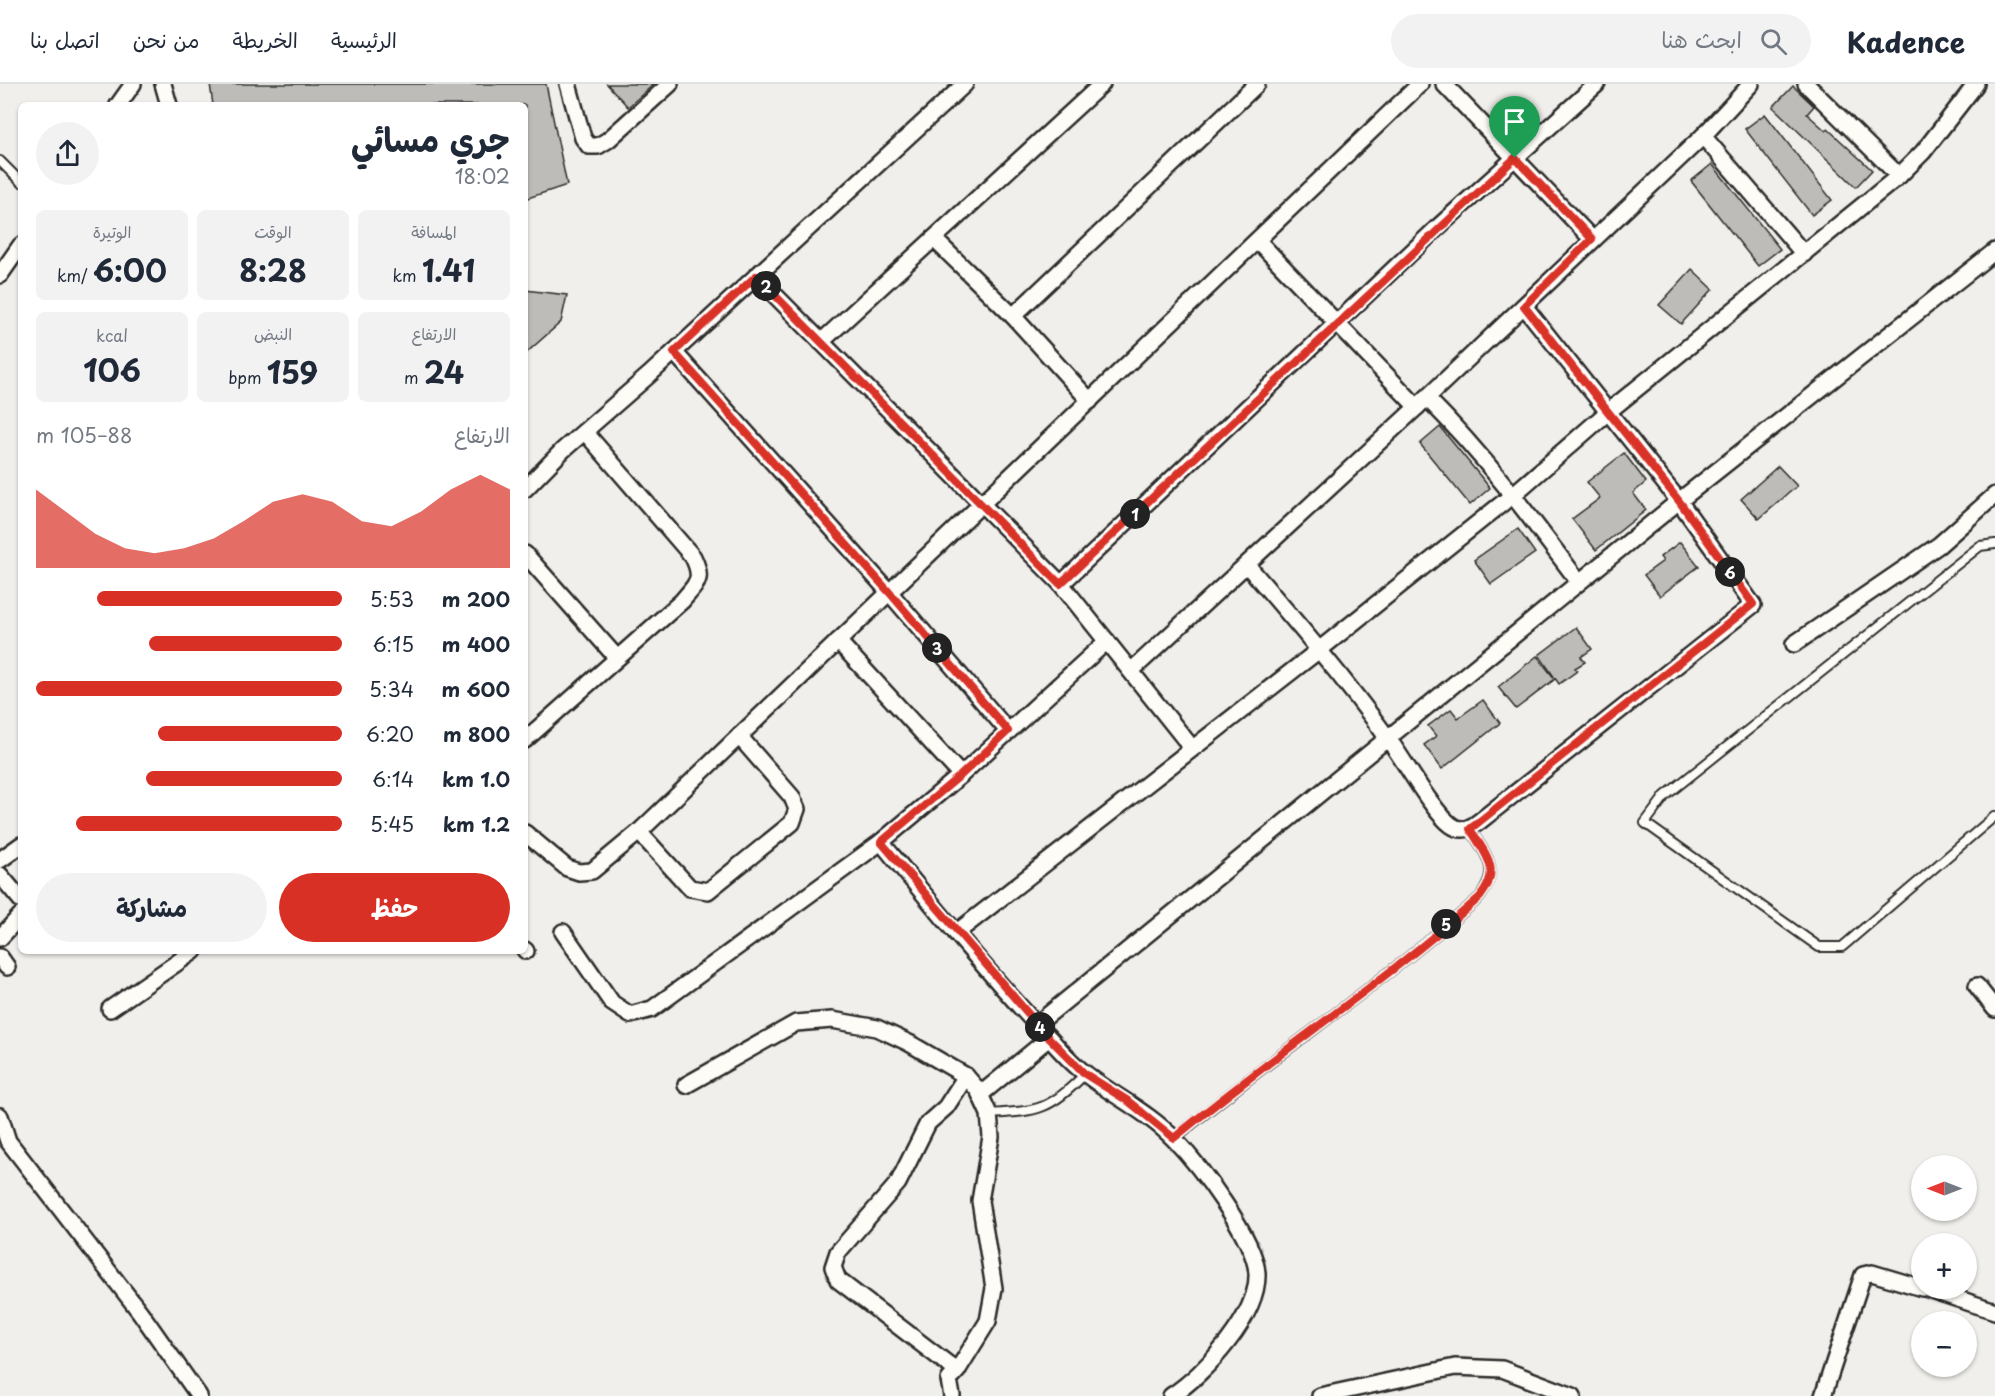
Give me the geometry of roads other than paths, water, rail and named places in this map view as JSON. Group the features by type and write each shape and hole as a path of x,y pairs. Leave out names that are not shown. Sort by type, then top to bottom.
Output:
{"street":[{"path":"120,102 133,84"},
{"path":"163,84 168,102"},
{"path":"568,84 583,138 589,146 598,146 608,140 670,84"},
{"path":"528,486 562,450 674,352 965,84"},
{"path":"821,342 1102,84"},
{"path":"1013,316 1257,84"},
{"path":"528,836 567,868 579,872 592,871 639,832 1420,84"},
{"path":"1444,84 1592,239"},
{"path":"1060,584 1336,323 1597,84"},
{"path":"1131,672 1422,403 1703,136 1750,84"},
{"path":"1806,84 1899,176"},
{"path":"956,933 1319,650 1514,494 1609,411 1899,176 1923,152 1976,84"},
{"path":"1703,136 1804,254"},
{"path":"934,239 1013,316 1090,401"},
{"path":"1258,241 1336,323 1422,403 1465,436 1514,494 1579,582"},
{"path":"0,275 18,249"},
{"path":"1037,1024 1679,501 1995,251"},
{"path":"756,276 983,503 1060,584 1192,748"},
{"path":"1247,565 1319,650 1389,739 1441,814 1452,826 1470,829 1753,604 1679,501 1524,306"},
{"path":"674,352 889,592 1008,731"},
{"path":"528,737 682,601 697,583 700,571 693,557 585,432"},
{"path":"1794,644 1940,545 1995,495"},
{"path":"528,557 617,658"},
{"path":"838,640 961,775"},
{"path":"563,932 612,1004 630,1015 645,1013 881,842 961,775 1107,641"},
{"path":"639,832 690,888 708,891 792,823 797,809 792,797 739,736"},
{"path":"881,842 956,933 1049,1038 1085,1074 1128,1101 1174,1138 1221,1199 1253,1253 1257,1273 1254,1294 1221,1351 1203,1372 1171,1396"},
{"path":"0,860 18,847"},
{"path":"0,875 18,896"},
{"path":"0,938 18,918"},
{"path":"111,1010 190,954"},
{"path":"1977,986 1995,1009"},
{"path":"686,1085 796,1023 832,1020 877,1028 909,1043 966,1076 981,1094 988,1114 991,1137 980,1202 994,1288 988,1321 949,1380 952,1396"},
{"path":"981,1094 1049,1038"},
{"path":"957,1371 838,1280 833,1268 838,1252 898,1183 927,1123 946,1107 966,1076"},
{"path":"0,1116 8,1141 140,1312 199,1396"},
{"path":"1823,1396 1863,1275 1872,1272 1911,1284"},
{"path":"1957,1299 1995,1311"},
{"path":"1320,1396 1455,1367 1502,1369 1573,1396"}],"lane":[{"path":"0,161 18,179"},
{"path":"1995,544 1980,546 1665,796 1645,823 1819,947 1842,947 1995,816"},
{"path":"1174,1138 1237,1086 1353,1000 1480,897 1492,873 1490,861 1470,829"},
{"path":"988,1114 1023,1113 1044,1107 1062,1098 1085,1074"}]}
